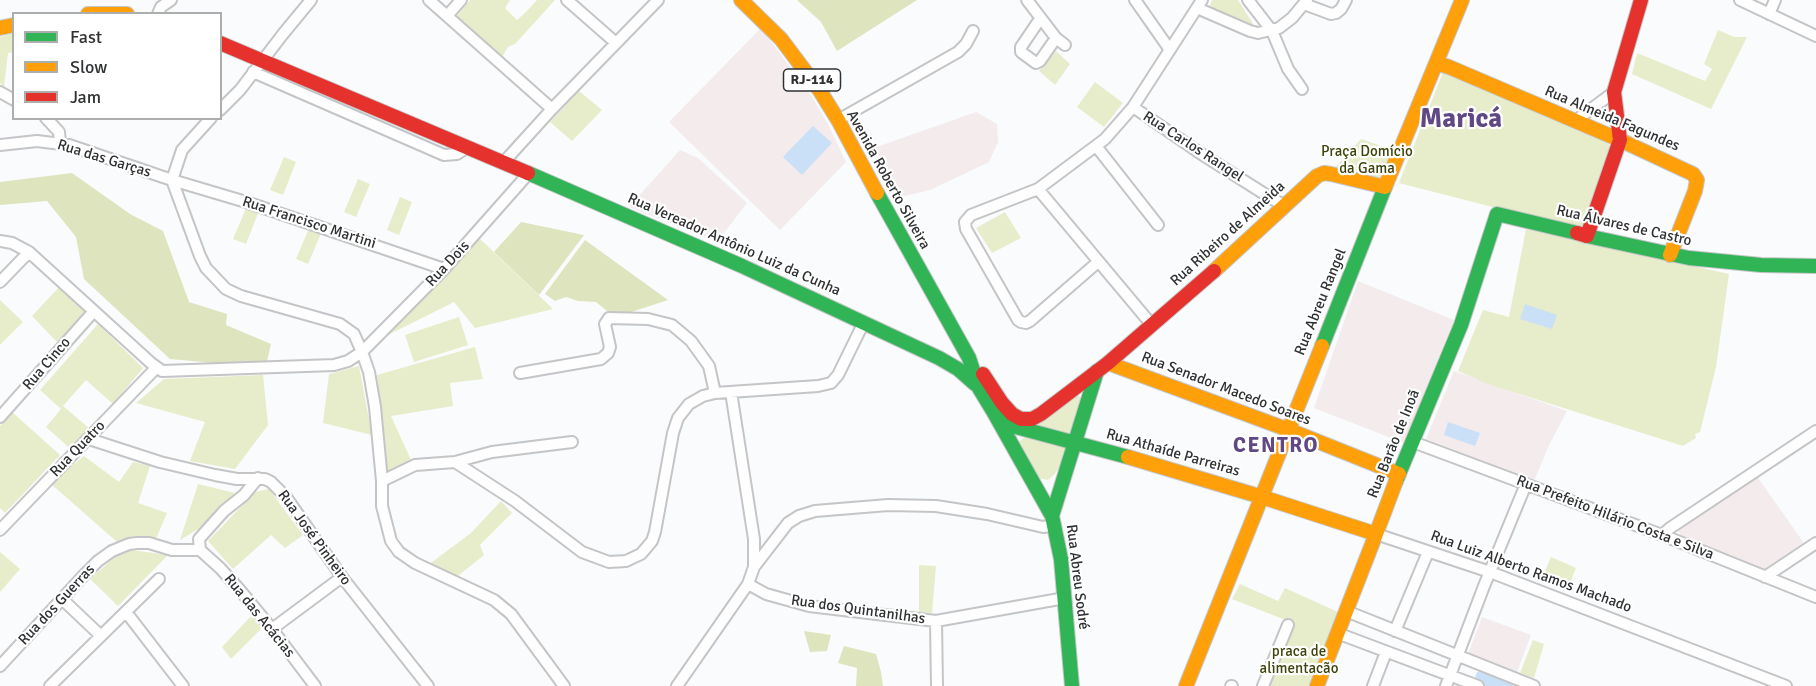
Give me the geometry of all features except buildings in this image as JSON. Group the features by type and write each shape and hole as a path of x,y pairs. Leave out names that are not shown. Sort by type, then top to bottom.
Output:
{"main road":[{"name":"Avenida Roberto Silveira","path":"741,0 771,28 791,51 838,120 969,358 979,388 1053,520"},
{"name":"Rua Abreu Rangel","path":"1186,686 1462,0"},
{"path":"1587,236 1620,140 1614,92 1641,0"},
{"name":"Rua Vereador Antônio Luiz da Cunha","path":"222,44 529,173 864,322 953,365 979,388"},
{"name":"Rua Almeida Fagundes","path":"1436,63 1689,171 1696,178 1695,191 1670,255"},
{"name":"Rua Ribeiro de Almeida","path":"1103,367 1233,255 1313,179 1324,173 1385,187"},
{"name":"Rua Álvares de Castro","path":"1497,214 1670,255 1761,265 1816,267"},
{"name":"Rua Barão de Inoã","path":"1317,686 1399,474 1461,325 1471,298 1491,225 1497,214"},
{"name":"Avenida Roberto Silveira","path":"969,358 981,371 1002,403 1012,414 1025,420 1041,414 1103,367"},
{"name":"Rua Senador Macedo Soares","path":"1103,367 1289,430 1399,474"},
{"name":"Rua Abreu Sodré","path":"1072,686 1065,598 1059,546 1053,520 1074,442 1103,367"},
{"name":"Rua Athaíde Parreiras","path":"993,411 1016,427 1262,497"},
{"name":"Rua Luiz Alberto Ramos Machado","path":"1262,497 1376,534"}],"street":[{"path":"159,12 161,7 171,0"},
{"path":"222,108 254,72 311,0"},
{"path":"429,0 552,109"},
{"path":"447,16 461,0"},
{"path":"567,0 616,43"},
{"path":"502,163 658,0"},
{"path":"1026,0 1056,38 1065,45"},
{"path":"1135,0 1170,50"},
{"path":"1248,0 1272,31 1288,69 1302,89"},
{"path":"1098,262 1030,321 1023,323 1018,320 964,225 971,215 1038,189 1096,146 1133,107 1199,4 1258,33 1280,28 1306,2 1331,14 1341,9 1346,0"},
{"path":"1740,0 1816,36"},
{"path":"1769,14 1774,0"},
{"path":"1040,19 1021,47 1021,52 1036,63 1040,61 1056,38"},
{"path":"838,120 958,52 966,45 973,31"},
{"path":"254,72 444,155 458,154 466,148"},
{"path":"1575,121 1614,92"},
{"name":"Rua Carlos Rangel","path":"1133,107 1200,153 1285,205"},
{"path":"48,120 59,132 60,143"},
{"path":"209,120 182,150 172,180 206,268 226,289 241,296 340,324 354,334 369,372 375,407 382,506 391,541 399,552 415,563 494,600 511,614 564,686"},
{"name":"Rua das Garças","path":"0,146 37,141 60,143 81,148 172,180"},
{"path":"1096,146 1158,225"},
{"name":"Rua Dois","path":"156,368 168,371 325,366 348,361 362,351 444,269 529,173"},
{"name":"Rua Francisco Martini","path":"172,180 444,269"},
{"path":"1038,189 1151,324"},
{"path":"0,241 12,243 29,252 156,368"},
{"path":"0,282 29,252"},
{"name":"Rua Cinco","path":"0,417 94,310"},
{"path":"520,373 601,359 608,353 610,347 605,324 609,318 648,319 672,325 691,341 709,366 715,393"},
{"path":"455,462 515,501 582,552 609,562 626,561 641,554 647,548 655,532 673,434 678,418 689,404 703,396 715,393 818,386 831,383 838,375 864,322"},
{"name":"Rua Quatro","path":"0,530 156,368"},
{"path":"731,392 753,539 754,567"},
{"path":"1662,535 1816,430"},
{"path":"89,439 160,462 215,476 237,479 258,478"},
{"path":"382,481 415,465 455,462 492,452 572,441"},
{"name":"Rua Prefeito Hilário Costa e Silva","path":"1413,442 1662,535 1816,597"},
{"path":"200,550 199,539 258,478"},
{"name":"Rua José Pinheiro","path":"258,478 265,478 279,490 342,577 428,686"},
{"path":"1448,681 1526,484"},
{"path":"677,686 748,584 754,567 788,523 799,516 815,511 888,505 936,506 1043,527 1053,520"},
{"name":"Rua Luiz Alberto Ramos Machado","path":"1376,534 1490,572 1786,686"},
{"path":"753,539 774,540"},
{"name":"Rua dos Guerras","path":"0,666 98,561 121,547 149,543 172,550 200,550"},
{"path":"1765,577 1816,543"},
{"name":"Rua das Acácias","path":"200,550 226,575 272,629 315,686"},
{"path":"1395,631 1428,552"},
{"path":"272,629 342,577"},
{"path":"50,686 159,579"},
{"name":"Rua dos Quintanilhas","path":"748,584 766,594 808,606 936,621 1065,598"},
{"path":"62,599 101,636"},
{"path":"1346,611 1534,686"},
{"path":"126,612 183,686"},
{"name":"Rua dos Quintanilhas","path":"936,621 937,686"},
{"path":"1263,686 1288,625"},
{"path":"1337,633 1386,652 1448,681 1478,686"},
{"path":"1372,686 1386,652"}],"shaded area":[{"path":"761,28 812,97 846,162 780,230 669,122"},
{"path":"976,112 997,124 998,142 989,162 930,190 892,199 871,149"},
{"path":"680,150 698,158 747,203 717,242 629,207"},
{"path":"1358,281 1454,320 1404,443 1314,408"},
{"path":"1454,371 1567,411 1534,481 1426,439"},
{"path":"1756,475 1806,546 1766,572 1684,540 1677,529"},
{"path":"1482,617 1531,635 1517,672 1468,654"}],"green space":[{"path":"470,0 510,0 505,8 517,20 537,0 555,0 515,44 508,47 502,57 456,17"},
{"path":"797,0 917,0 837,51 821,22"},
{"path":"1212,0 1238,0 1257,30 1211,8"},
{"path":"1718,30 1734,37 1747,37 1711,109 1632,74 1637,53 1705,81 1712,69 1704,64"},
{"path":"12,33 12,52 8,53 4,87 0,83 0,37"},
{"path":"1056,51 1070,64 1055,85 1039,71"},
{"path":"1444,70 1607,142 1612,147 1582,230 1399,183"},
{"path":"1095,82 1123,103 1104,127 1077,107"},
{"path":"579,91 602,110 572,141 550,122"},
{"name":"Praça Domício da Gama","path":"1361,139 1396,151 1383,184 1333,170"},
{"path":"284,157 296,162 283,195 270,190"},
{"path":"72,173 130,214 163,231 189,302 227,314 226,325 271,344 267,361 215,363 170,359 84,279 76,237 47,201 0,205 0,182"},
{"path":"358,179 370,184 356,217 344,212"},
{"path":"400,197 412,202 399,235 387,230"},
{"path":"247,206 259,211 246,244 233,239"},
{"path":"1005,212 1021,238 992,253 976,228"},
{"path":"521,222 584,235 539,295 494,252"},
{"path":"310,226 322,231 308,264 296,259"},
{"path":"1526,229 1729,274 1716,367 1700,432 1695,434 1696,438 1683,446 1485,383 1458,371 1483,310 1509,317"},
{"path":"478,237 553,309 475,328 454,302 386,336"},
{"path":"585,240 668,300 625,314 607,311 596,302 578,301 566,297 555,301 545,294"},
{"path":"62,284 89,309 57,342 32,316"},
{"path":"0,300 23,322 0,345"},
{"path":"459,317 468,345 414,362 405,335"},
{"path":"98,324 143,368 113,404 86,380 63,406 90,429 72,450 46,427 61,409 40,390"},
{"path":"475,347 483,379 450,383 453,406 391,416 411,460 387,472 377,375"},
{"path":"359,366 372,435 323,423 329,374"},
{"path":"263,375 268,425 235,469 190,461 205,422 136,403 164,379"},
{"path":"1077,394 1081,398 1060,466 1048,480 1037,478 1019,447 1019,442"},
{"path":"12,412 60,455 5,513 0,508 0,426"},
{"path":"84,456 119,482 133,462 150,466 138,503 167,513 156,539 117,542 50,483"},
{"path":"198,484 235,493 203,526 180,540"},
{"path":"269,489 303,535 285,548 271,535 233,569 208,541 255,492"},
{"path":"501,501 512,513 480,545 484,555 458,576 428,565 471,533"},
{"path":"124,549 168,555 118,606 90,579"},
{"path":"0,552 20,569 0,592"},
{"path":"1551,557 1576,568 1567,591 1541,581"},
{"path":"919,565 936,566 932,613 919,612"},
{"name":"praca de alimentacão","path":"1240,584 1278,601 1285,588 1338,612 1311,686 1267,686 1293,623 1232,599"},
{"path":"253,614 263,627 231,659 222,647"},
{"path":"804,631 831,635 827,651 810,652"},
{"path":"1533,640 1544,644 1534,678 1520,673"},
{"path":"844,646 876,654 883,686 856,686 857,668 838,663"}],"water":[{"path":"813,126 832,143 802,175 783,157"},
{"path":"1525,304 1557,315 1552,329 1520,319"},
{"path":"1448,422 1480,433 1475,446 1444,435"}],"waterway":[{"path":"1483,677 1506,686"}],"traffic: fast":[{"path":"528,173 742,266 939,358 958,369 975,384"},
{"path":"1322,346 1385,187"},
{"path":"877,193 969,358 979,388 993,411 1016,427 1128,457"},
{"path":"1396,481 1461,325 1497,214 1577,233"},
{"path":"1587,236 1689,258 1761,265 1816,266"},
{"path":"1072,686 1061,559 1052,516 1097,371"},
{"path":"993,411 1052,516"}],"traffic: slow":[{"path":"741,0 781,39 820,91 877,193"},
{"path":"1214,271 1317,176 1324,173 1331,174 1385,187 1462,0"},
{"path":"0,28 12,25"},
{"path":"1436,63 1620,140 1693,174 1697,180 1695,191 1670,255"},
{"path":"1186,686 1322,346"},
{"path":"1108,363 1289,430 1399,474"},
{"path":"1128,457 1376,534 1396,481"},
{"path":"1317,686 1376,534"}],"traffic: jam":[{"path":"1577,233 1587,236 1620,140 1614,92 1641,0"},
{"path":"222,44 528,173"},
{"path":"983,374 1012,414 1021,419 1032,419 1108,363 1214,271"}],"district":[{"name":"Maricá","path":"1461,120"},
{"name":"CENTRO","path":"1276,446"}]}
